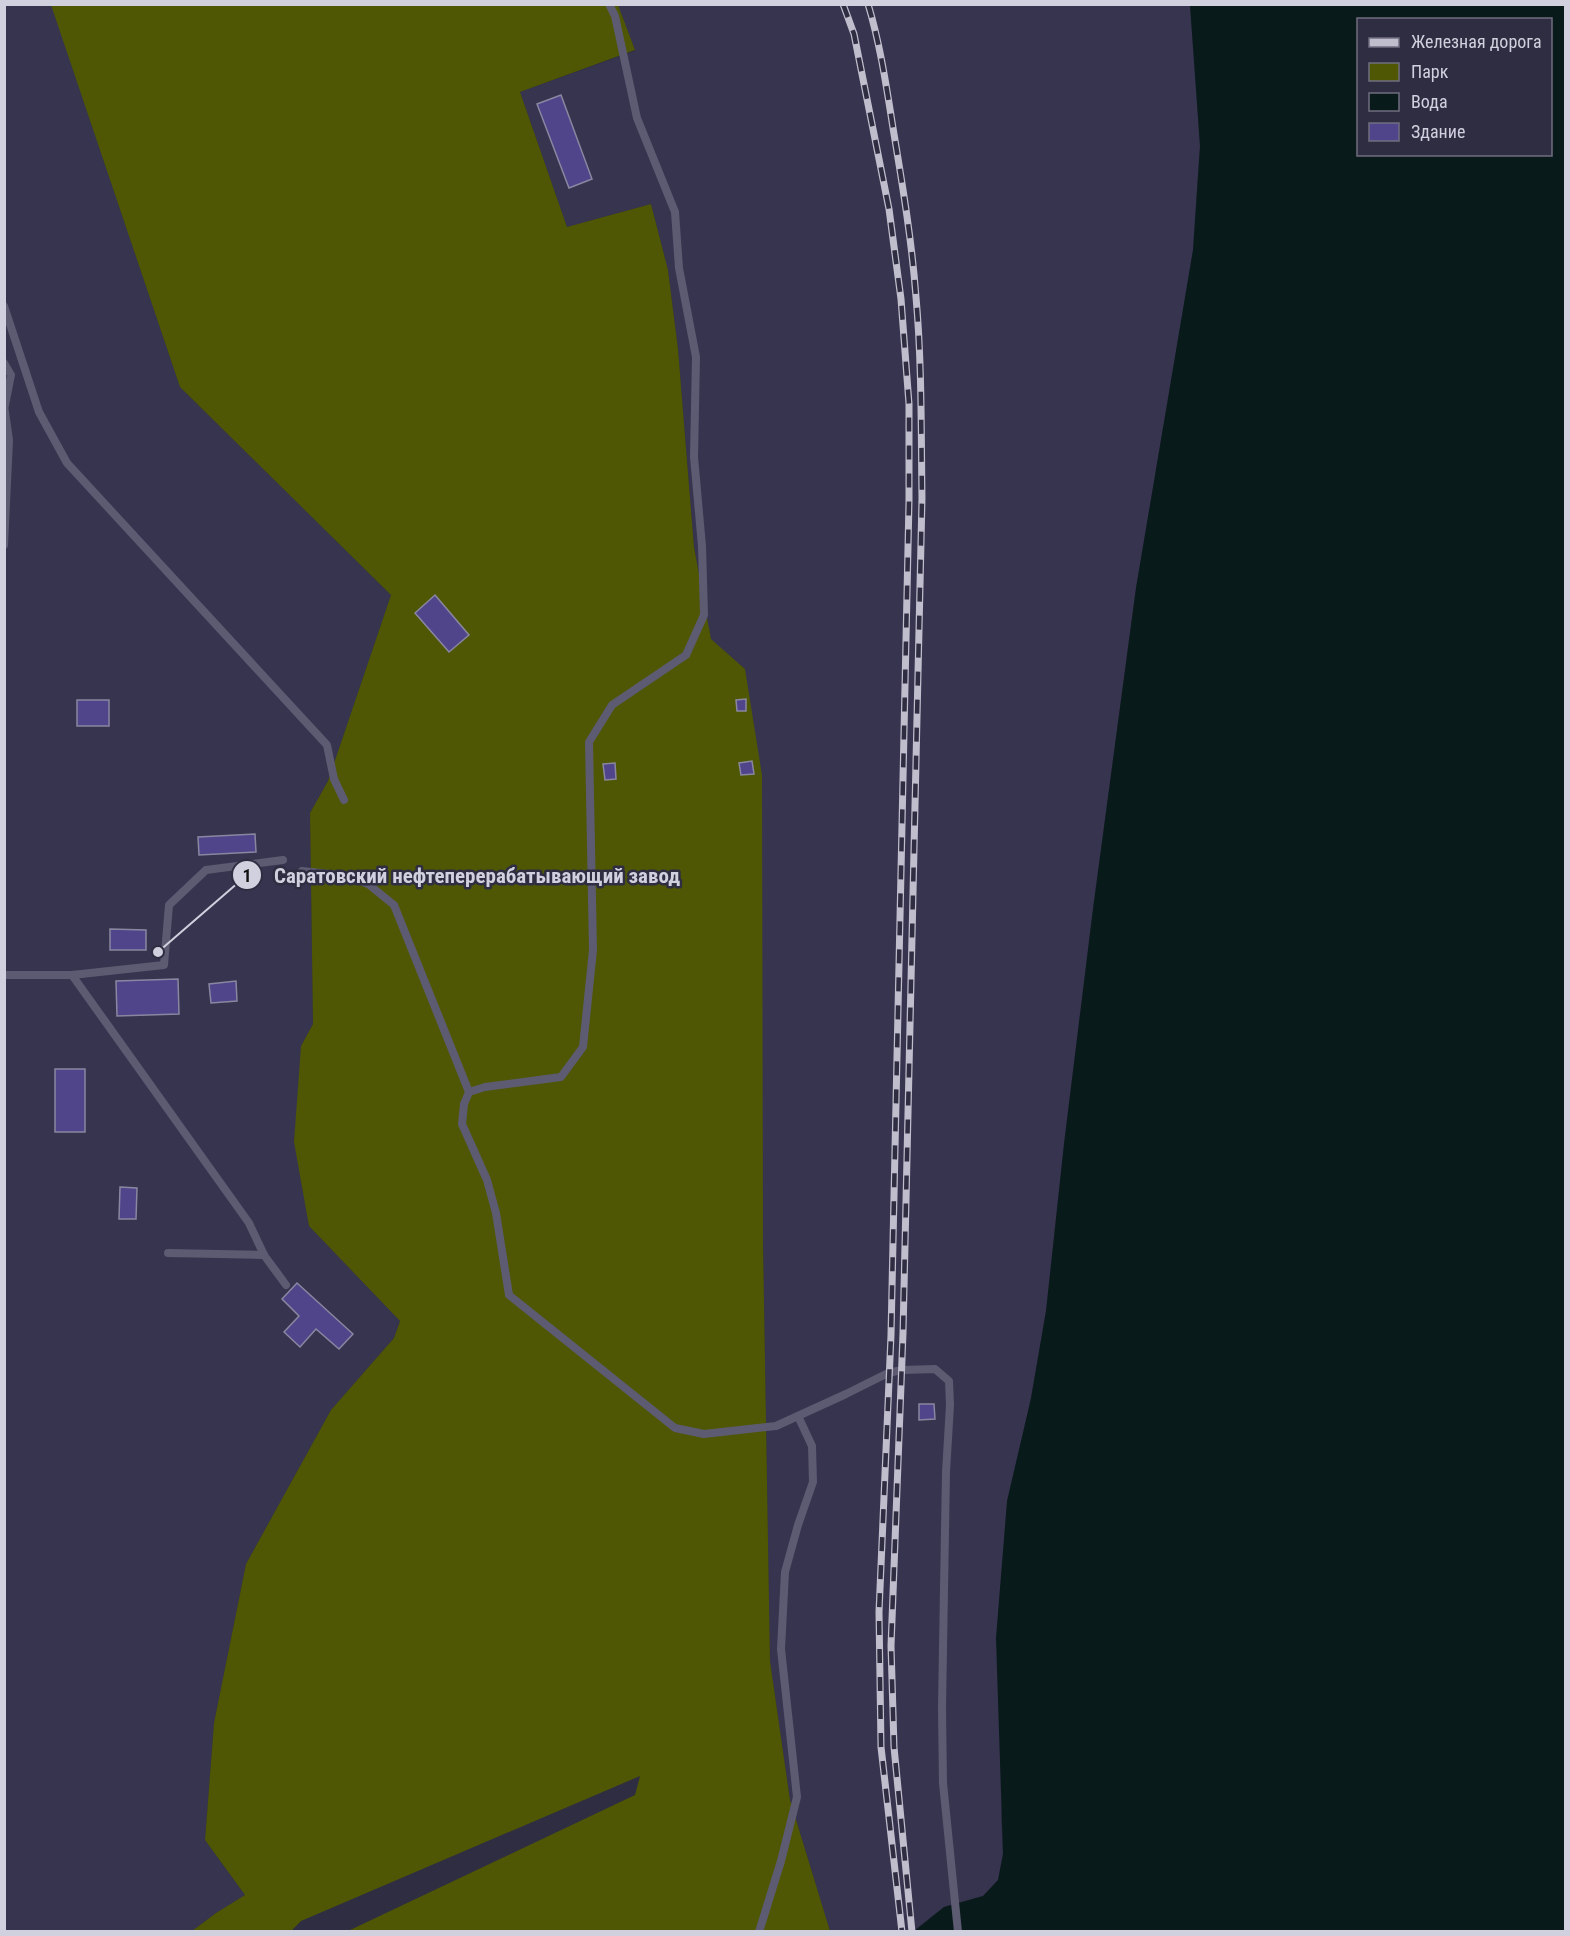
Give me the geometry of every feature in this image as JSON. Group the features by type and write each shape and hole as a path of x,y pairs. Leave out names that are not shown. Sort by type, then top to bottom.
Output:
{"lane":[{"path":"469,1092 485,1087 561,1077 583,1047 594,950 589,742 612,705 686,656 704,615 702,546 694,457 696,357 679,267 675,212 637,118 615,16 609,4"},
{"path":"4,306 39,412 67,463 327,745 334,778 344,800"},
{"path":"4,363 10,375 5,405 9,440 4,545"},
{"path":"4,975 72,975 164,965 169,905 206,870 283,860"},
{"path":"302,871 348,876 368,884 394,905 469,1092 464,1104 462,1124 487,1180 496,1213 509,1295 675,1428 704,1434 776,1426 888,1372 935,1369 949,1381 942,1708 943,1783 958,1932"},
{"path":"72,975 249,1223 264,1255 286,1284"},
{"path":"168,1253 264,1255"},
{"path":"759,1932 781,1861 797,1797 781,1649 785,1572 813,1482 812,1446 798,1416"}],"shaded area":[{"path":"51,4 180,387 391,595 328,781 310,813 313,1024 301,1046 309,1226 400,1320 394,1338 331,1410 246,1564 214,1723 205,1840 245,1895 192,1931 5,1932 4,5"},
{"path":"1190,4 1200,146 1193,250 1136,588 1093,909 1046,1311 1031,1398 1001,1819 1003,1854 998,1880 983,1896 944,1907 913,1931 830,1931 790,1800 770,1661 763,1241 745,669 711,640 694,547 678,349 668,270 651,204 567,227 520,92 635,51 618,5"}],"green space":[{"path":"51,5 618,5 635,50 520,92 567,227 651,204 668,270 678,349 694,547 711,639 745,669 762,775 763,1241 770,1661 790,1800 830,1931 348,1931 635,1795 640,1776 301,1921 291,1931 192,1931 245,1895 205,1840 214,1723 246,1564 331,1410 394,1338 400,1321 309,1226 294,1142 301,1046 313,1024 310,813 328,781 391,595 180,387"}],"water":[{"path":"1190,5 1565,5 1565,1931 913,1932 944,1907 983,1896 998,1880 1003,1854 996,1638 1007,1501 1031,1398 1046,1311 1093,909 1136,588 1193,250 1200,146"}],"building":[{"path":"561,95 592,179 569,188 537,104"},
{"path":"435,595 469,635 449,652 415,613"},
{"path":"746,699 746,711 737,711 736,700"},
{"path":"77,700 109,700 109,726 77,726"},
{"path":"752,761 754,774 741,775 739,763"},
{"path":"615,763 616,779 605,780 603,764"},
{"path":"255,834 256,852 199,855 198,837"},
{"path":"110,929 146,930 146,950 110,950"},
{"path":"178,979 179,1014 117,1016 116,981"},
{"path":"236,981 237,1001 211,1003 209,984"},
{"path":"55,1069 85,1069 85,1132 55,1132"},
{"path":"120,1187 137,1188 136,1219 119,1219"},
{"path":"297,1283 353,1334 339,1349 316,1329 300,1347 284,1332 299,1316 282,1299"},
{"path":"919,1404 934,1404 935,1419 919,1420"}],"railway":[{"path":"843,4 854,34 889,209 901,299 909,404 909,501 891,1335 879,1612 881,1747 902,1932"},
{"path":"868,4 883,69 910,236 918,322 921,398 922,498 903,1333 891,1646 894,1747 912,1932"}],"place":[{"name":"Саратовский нефтеперерабатывающий завод","path":"158,952"}]}
